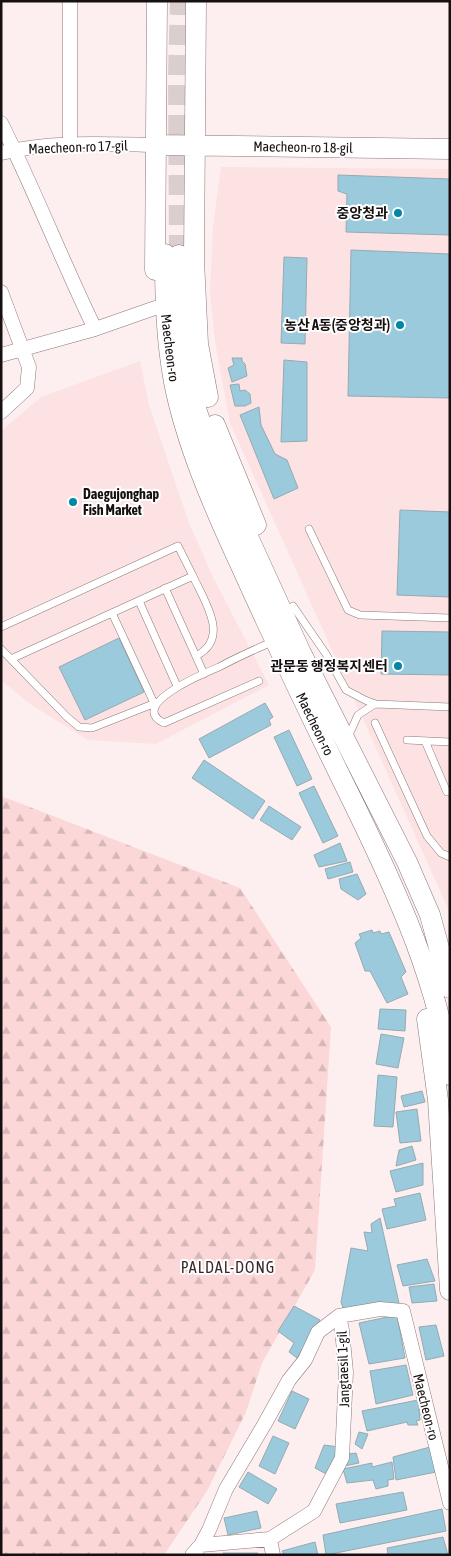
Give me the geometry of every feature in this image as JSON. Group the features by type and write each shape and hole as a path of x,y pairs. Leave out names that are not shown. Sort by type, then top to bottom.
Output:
{"main road":[{"path":"157,1 155,308 161,365 170,411 182,456 257,632 265,645 292,657 300,624 250,512 212,417 198,344 194,260 196,1"},
{"name":"Maecheon-ro 18-gil","path":"155,145 450,149"},
{"name":"Maecheon-ro","path":"172,255 164,302 168,343 181,415 225,530 292,657 386,869 420,955 433,996 447,1052 450,1075"},
{"name":"Maecheon-ro","path":"292,657 346,742 407,862 430,915 450,988"},
{"path":"430,915 450,947"},
{"path":"420,955 438,1100 450,1290"}],"street":[{"path":"70,1 70,144"},
{"path":"1,123 8,152 54,238 68,274 94,329"},
{"name":"Maecheon-ro 17-gil","path":"8,152 70,144 155,145"},
{"path":"1,292 29,368 27,388 1,412"},
{"path":"1,355 94,329 155,308"},
{"name":"Maecheon-ro","path":"339,1316 380,1309 403,1311 450,1503"},
{"name":"Jangtaesil 1-gil","path":"196,1550 209,1530 226,1489 289,1380 305,1360 318,1332 339,1316 346,1372 342,1458 314,1511 270,1539"},
{"path":"196,1550 270,1539 273,1555"}],"lane":[{"path":"308,529 348,610 360,615 450,618"},
{"path":"1,627 178,546 210,612 214,628 212,641 204,652 196,656"},
{"path":"11,660 193,576"},
{"path":"166,588 204,674"},
{"path":"139,601 177,686"},
{"path":"293,606 326,654 346,690 375,704 450,707"},
{"path":"112,613 157,702 154,714 164,722 259,681"},
{"path":"1,649 67,717 79,727 92,728 157,702 177,686 265,645"},
{"path":"346,742 358,715 375,704"},
{"path":"375,723 428,836 441,853 450,857"},
{"path":"407,740 450,742"},
{"path":"425,741 447,792 450,792"}],"shaded area":[{"path":"221,167 450,169 450,913 230,423 215,342 210,292 213,226"},
{"path":"140,361 149,405 189,523 214,579 269,685 156,744 88,740 30,704 1,680 1,431 41,397"}],"green space":[{"path":"1,796 240,888 331,1027 315,1270 262,1363 246,1412 207,1491 164,1555 1,1555"}],"building":[{"name":"중앙청과","path":"338,175 450,179 450,235 346,232 347,194 338,191"},
{"name":"농산 A동(중앙청과)","path":"351,250 450,254 450,398 348,396"},
{"path":"284,257 307,258 305,344 281,343"},
{"path":"232,358 242,358 247,376 232,382 228,368 234,365"},
{"path":"284,360 307,362 307,441 281,442"},
{"path":"239,384 240,391 245,390 250,394 251,403 245,406 235,406 230,385"},
{"path":"259,407 261,425 275,454 287,460 298,488 274,499 240,415"},
{"path":"400,510 450,512 450,597 397,595"},
{"path":"382,631 450,632 450,675 381,674"},
{"path":"119,638 144,692 85,720 59,667"},
{"path":"265,703 273,717 269,720 271,725 209,758 199,739"},
{"path":"289,730 312,779 297,786 274,737"},
{"path":"204,760 265,801 253,819 192,778"},
{"path":"314,786 338,836 323,843 299,793"},
{"path":"269,806 301,827 292,840 260,820"},
{"path":"340,843 347,861 319,867 314,855"},
{"path":"350,862 353,872 328,879 325,869"},
{"path":"357,874 366,894 358,900 341,889 339,879"},
{"path":"372,930 373,933 380,931 381,934 389,932 406,972 401,977 408,994 387,1003 370,971 365,971 355,943 361,938 359,934"},
{"path":"380,1009 406,1010 405,1031 378,1029"},
{"path":"381,1034 404,1038 398,1068 376,1064"},
{"path":"378,1075 397,1077 393,1127 374,1126"},
{"path":"422,1091 425,1102 404,1107 401,1096"},
{"path":"417,1109 421,1141 400,1143 396,1112"},
{"path":"412,1146 416,1160 396,1166 399,1150"},
{"path":"423,1163 423,1185 396,1192 390,1171"},
{"path":"420,1193 426,1220 387,1229 382,1209 396,1206 394,1199"},
{"path":"380,1218 399,1303 343,1308 341,1302 351,1248 368,1251 364,1232 372,1233 371,1224"},
{"path":"427,1259 435,1281 403,1286 397,1265"},
{"path":"434,1284 437,1301 412,1303 409,1287"},
{"path":"294,1306 320,1320 297,1358 289,1352 294,1343 278,1331"},
{"path":"397,1315 405,1358 369,1364 359,1323"},
{"path":"436,1325 444,1356 426,1360 419,1327"},
{"path":"406,1365 413,1395 376,1404 370,1371"},
{"path":"292,1391 309,1399 295,1429 278,1421"},
{"path":"418,1400 420,1420 416,1421 418,1425 408,1425 407,1422 367,1431 362,1411"},
{"path":"359,1432 368,1434 362,1449 355,1444"},
{"path":"273,1436 289,1443 275,1474 259,1466"},
{"path":"324,1445 339,1447 328,1475 315,1468"},
{"path":"430,1447 436,1472 396,1480 393,1457"},
{"path":"356,1453 359,1463 345,1466 348,1454"},
{"path":"392,1462 394,1479 388,1480 388,1486 376,1489 373,1480 347,1483 343,1469 372,1463 372,1467"},
{"path":"248,1472 277,1489 268,1504 239,1487"},
{"path":"403,1492 407,1510 340,1523 336,1504"},
{"path":"442,1509 446,1531 326,1555 323,1535"},
{"path":"257,1511 261,1528 228,1535 224,1518"},
{"path":"443,1537 448,1555 388,1555 387,1548"},
{"path":"315,1542 318,1555 284,1555 282,1551"},
{"path":"223,1553 258,1553 258,1555 223,1555"}],"tunnel":[{"path":"179,255 178,75 180,1"}],"place":[{"name":"중앙청과","path":"398,213"},
{"name":"농산 A동(중앙청과)","path":"400,325"},
{"name":"Daegujonghap Fish Market","path":"73,502"},
{"name":"관문동 행정복지센터","path":"398,666"}],"district":[{"name":"PALDAL-DONG","path":"228,1267"}]}
